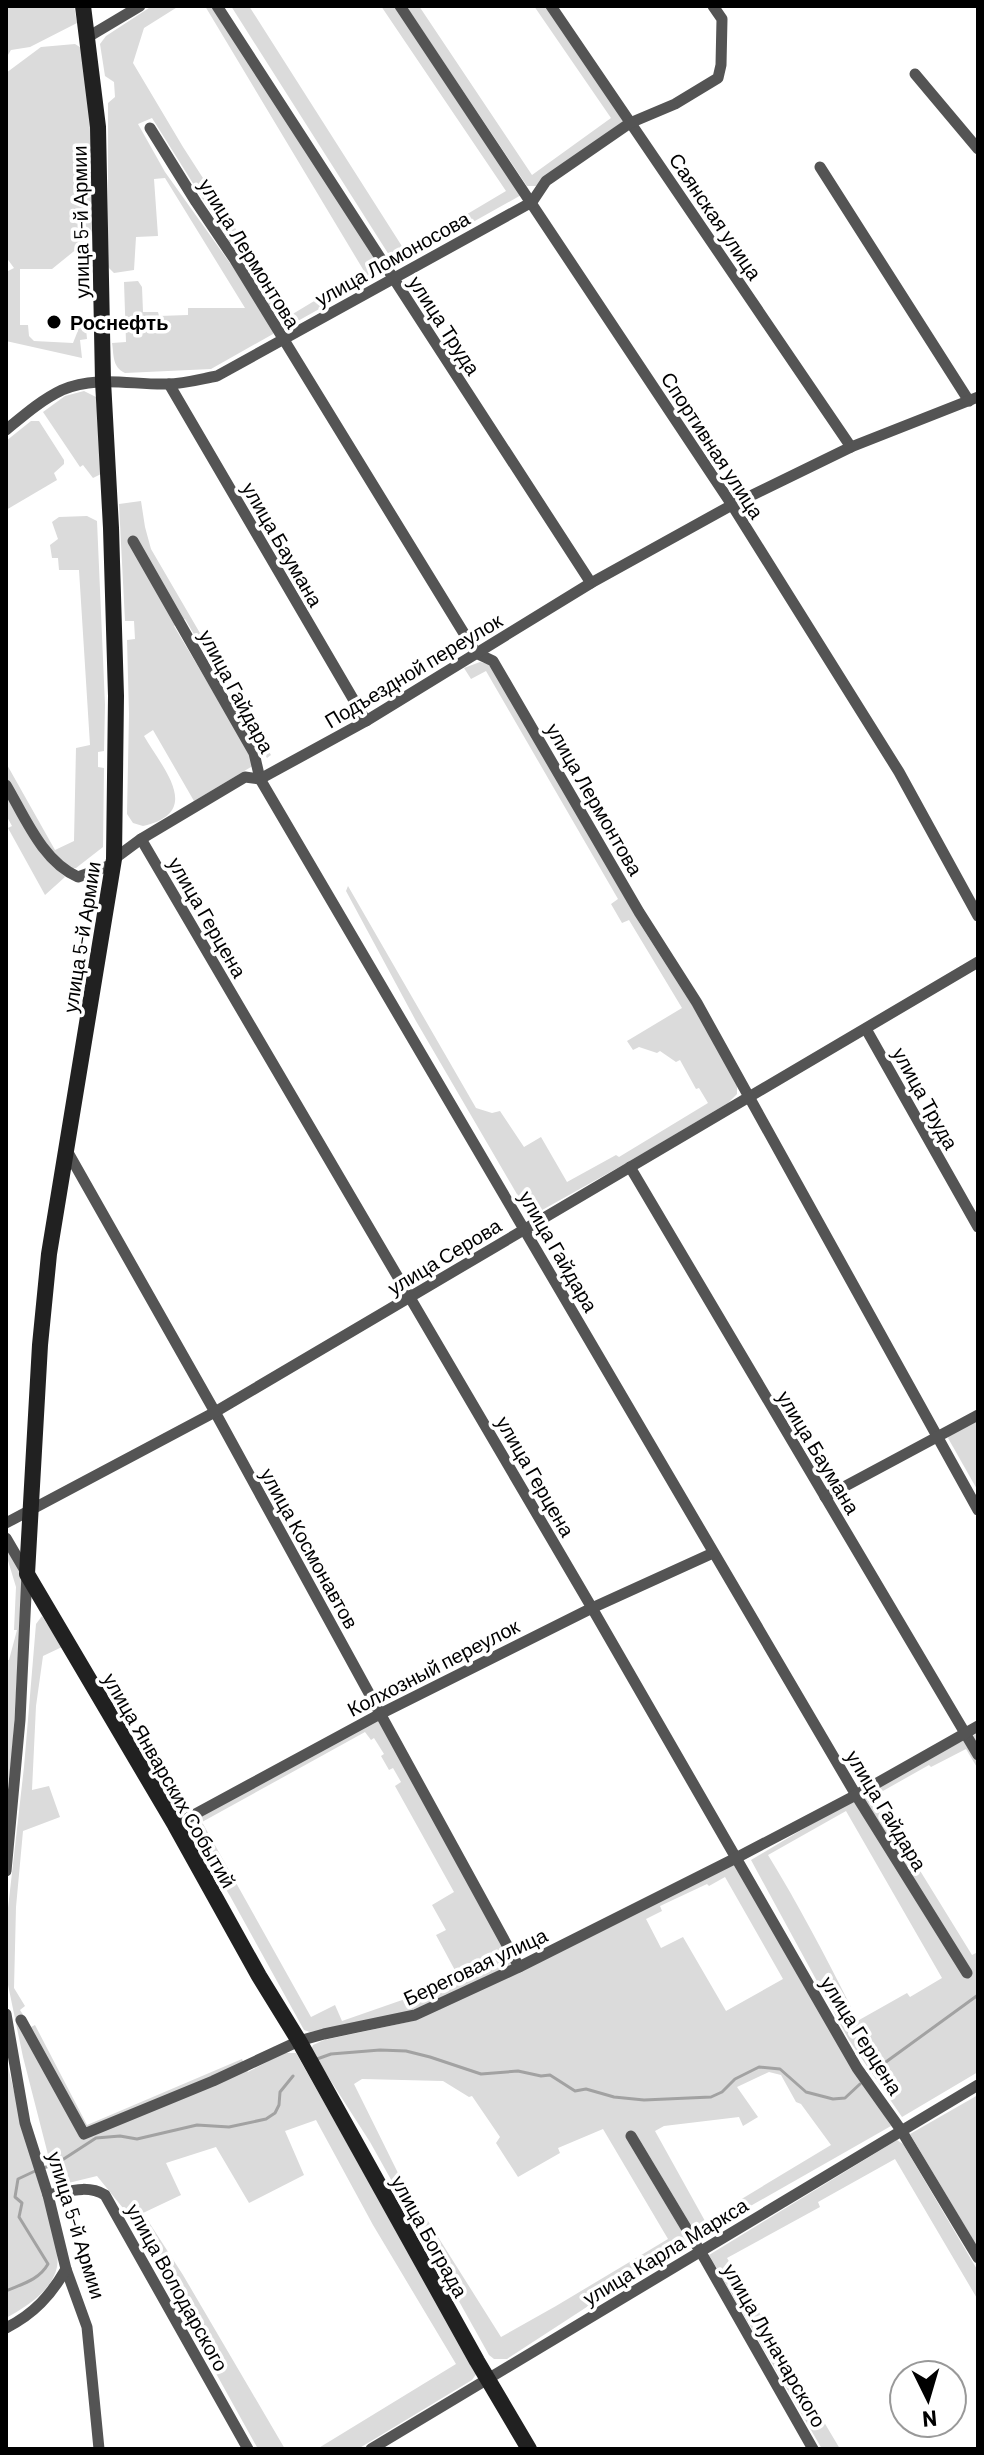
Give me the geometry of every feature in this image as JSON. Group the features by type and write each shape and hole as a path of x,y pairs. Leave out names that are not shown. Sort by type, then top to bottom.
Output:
{"street":[{"name":"улица 5-й Армии","path":"6,1871 20,1720 41,1330 49,1254 114,862 116,686 103,381 98,127 83,6"},
{"path":"88,37 140,6"},
{"name":"улица Труда","path":"217,6 591,583"},
{"name":"Спортивная улица","path":"400,6 732,505 899,772 978,916"},
{"name":"Саянская улица","path":"551,6 851,447"},
{"name":"улица Ломоносова","path":"6,430 61,390 80,384 103,381 169,384 217,376 532,202 546,181 630,123 675,104 718,78 722,19 713,6"},
{"path":"915,74 978,149"},
{"name":"улица Лермонтова","path":"150,128 476,653 493,661 639,912 697,1003 978,1510"},
{"path":"820,167 973,399"},
{"name":"улица Баумана","path":"169,384 366,721"},
{"name":"Подъездной переулок","path":"114,862 141,839 245,777 260,779 366,721 591,583 732,505 851,447 973,399"},
{"name":"улица Гайдара","path":"133,541 254,753 260,779 856,1795 967,1973"},
{"path":"6,785 42,846 67,872 78,877 114,862"},
{"name":"улица Герцена","path":"141,839 411,1297 857,2068 901,2130 978,2258"},
{"name":"улица Серова","path":"6,1523 215,1412 978,962"},
{"name":"улица Труда","path":"866,1029 978,1227"},
{"name":"улица Космонавтов","path":"65,1148 215,1412 519,1967"},
{"name":"улица Баумана","path":"630,1167 978,1755"},
{"path":"825,1497 978,1415"},
{"name":"улица Январских Событий","path":"6,1538 299,2041"},
{"name":"Колхозный переулок","path":"175,1825 380,1714 592,1608 713,1553"},
{"name":"Береговая улица","path":"21,2020 84,2134 213,2081 299,2041 404,2018 519,1967 856,1795 978,1726"},
{"name":"улица 5-й Армии","path":"6,2014 25,2123 48,2195 66,2269 87,2327 99,2449"},
{"name":"улица Бограда","path":"299,2041 529,2449"},
{"name":"улица Карла Маркса","path":"371,2449 978,2085"},
{"name":"улица Луначарского","path":"631,2136 813,2449"},
{"name":"улица Володарского","path":"48,2195 87,2188 105,2195 248,2449"},
{"path":"6,2328 34,2311 53,2291 66,2269"}],"shaded area":[{"path":"6,6 74,6 77,23 30,47 11,50 6,58"},
{"path":"152,6 179,6 144,28 133,63 291,315 364,271 205,6 220,6 381,255 379,271 371,280 296,322 284,323 278,319 152,118 138,124 165,172 237,273 273,329 273,334 211,369 125,373 116,364 112,343 126,342 124,282 138,281 142,287 143,312 158,312 159,316 188,315 188,308 245,308 165,178 154,179 158,236 136,237 134,270 114,273 108,267 108,103 115,97 114,82 105,76 100,44 106,36"},
{"path":"231,6 249,6 405,251 506,191 381,6 396,6 523,194 407,259 400,262 391,258"},
{"path":"406,6 419,6 532,175 611,118 534,6 549,6 626,119 536,186 527,186"},
{"path":"75,44 83,49 94,151 84,152 85,172 93,172 93,232 89,239 52,269 20,269 20,325 28,325 29,336 34,341 73,343 79,328 86,328 87,339 80,340 82,358 6,341 6,272 14,268 6,257 6,73 41,47"},
{"path":"84,391 96,397 103,473 93,478 83,465 80,467 43,412 65,396"},
{"path":"31,421 39,421 64,464 54,473 57,480 6,510 6,441"},
{"path":"141,501 151,549 271,755 267,758 185,619 174,626 256,764 194,801 153,730 144,736 168,775 175,800 172,811 143,826 133,823 127,814 127,640 135,639 134,621 125,621 119,504"},
{"path":"87,516 97,521 105,705 104,751 98,752 98,767 104,768 103,847 76,868 70,868 49,852 6,780 6,763 55,850 74,841 76,748 90,745 79,570 59,570 58,558 52,558 50,545 58,539 52,522 59,517"},
{"path":"480,662 494,670 640,924 720,1049 737,1084 737,1094 728,1103 535,1214 525,1208 416,1021 346,891 348,886 476,1108 492,1113 500,1111 524,1147 541,1137 567,1182 616,1155 619,1157 708,1103 699,1088 696,1089 680,1060 676,1062 660,1051 657,1053 639,1047 633,1050 627,1041 682,1008 629,920 622,923 611,904 618,899 486,671 471,679 464,668"},
{"path":"6,796 42,852 65,877 45,895 8,828 12,826 6,815"},
{"path":"978,1418 978,1491 948,1438 951,1432"},
{"path":"6,1536 23,1581 12,1756 6,1802 6,1660 9,1660 17,1630 14,1630 16,1587 6,1554"},
{"path":"42,1616 62,1647 43,1656 36,1706 32,1790 49,1786 60,1817 23,1831 16,1907 14,1988 25,2006 20,2010 31,2027 35,2025 87,2125 242,2059 248,2072 284,2053 296,2053 477,2373 472,2380 358,2449 317,2449 456,2364 373,2225 316,2120 285,2131 304,2175 249,2203 216,2147 166,2163 181,2195 143,2213 285,2449 258,2449 127,2213 97,2176 56,2186 23,2057 6,1966 8,1908 36,1624"},
{"path":"377,1717 513,1964 399,2015 310,2032 304,2030 193,1835 191,1822","holes":["365,1732 371,1740 374,1738 389,1770 393,1768 401,1782 395,1786 454,1892 432,1905 446,1930 436,1935 458,1976 450,1979 451,1983 342,2021 335,2005 311,2017 202,1822"]},
{"path":"978,1733 978,1769 966,1749 931,1767 929,1765 874,1796 972,1955 978,1952 978,2072 902,2117 849,2040 751,1860 870,1789","holes":["846,1811 942,1978 910,1997 907,1993 852,2024 844,2010 851,2007 768,1855"]},
{"path":"733,1861 891,2126 682,2245 507,2359 494,2359 370,2142 311,2050 313,2045 324,2040 413,2021","holes":["725,1877 783,1979 726,2011 683,1937 661,1948 646,1919 662,1911 660,1906","769,2072 781,2075 796,2102 801,2104 831,2145 705,2221 655,2131 664,2126 739,2117 743,2126 758,2117 737,2087","362,2079 443,2081 472,2096 500,2137 496,2143 518,2177 560,2153 558,2148 603,2129 668,2239 501,2337 399,2175 354,2084"]},
{"path":"6,2058 55,2235 57,2267 44,2291 6,2318"},
{"path":"978,2095 978,2248 910,2134"},
{"path":"897,2140 903,2144 978,2271 978,2300 895,2159 818,2202 820,2207 727,2258 840,2449 822,2449 709,2255"}],"waterway":[{"path":"879,2067 978,1995"},
{"path":"317,2059 331,2054 406,2051 481,2074 518,2071 550,2075 575,2091 586,2089 614,2097 644,2100 711,2097 722,2092 735,2079 759,2067 780,2069 806,2092 833,2099 845,2098 860,2084"},
{"path":"43,2168 56,2164 96,2138 120,2136 137,2139 197,2125 229,2127 266,2119 275,2113 280,2092 293,2076"},
{"path":"6,2291 35,2278 48,2264 19,2217 22,2203 15,2197 18,2179 35,2171"}],"place":[{"name":"Роснефть","path":"54,322"}]}
